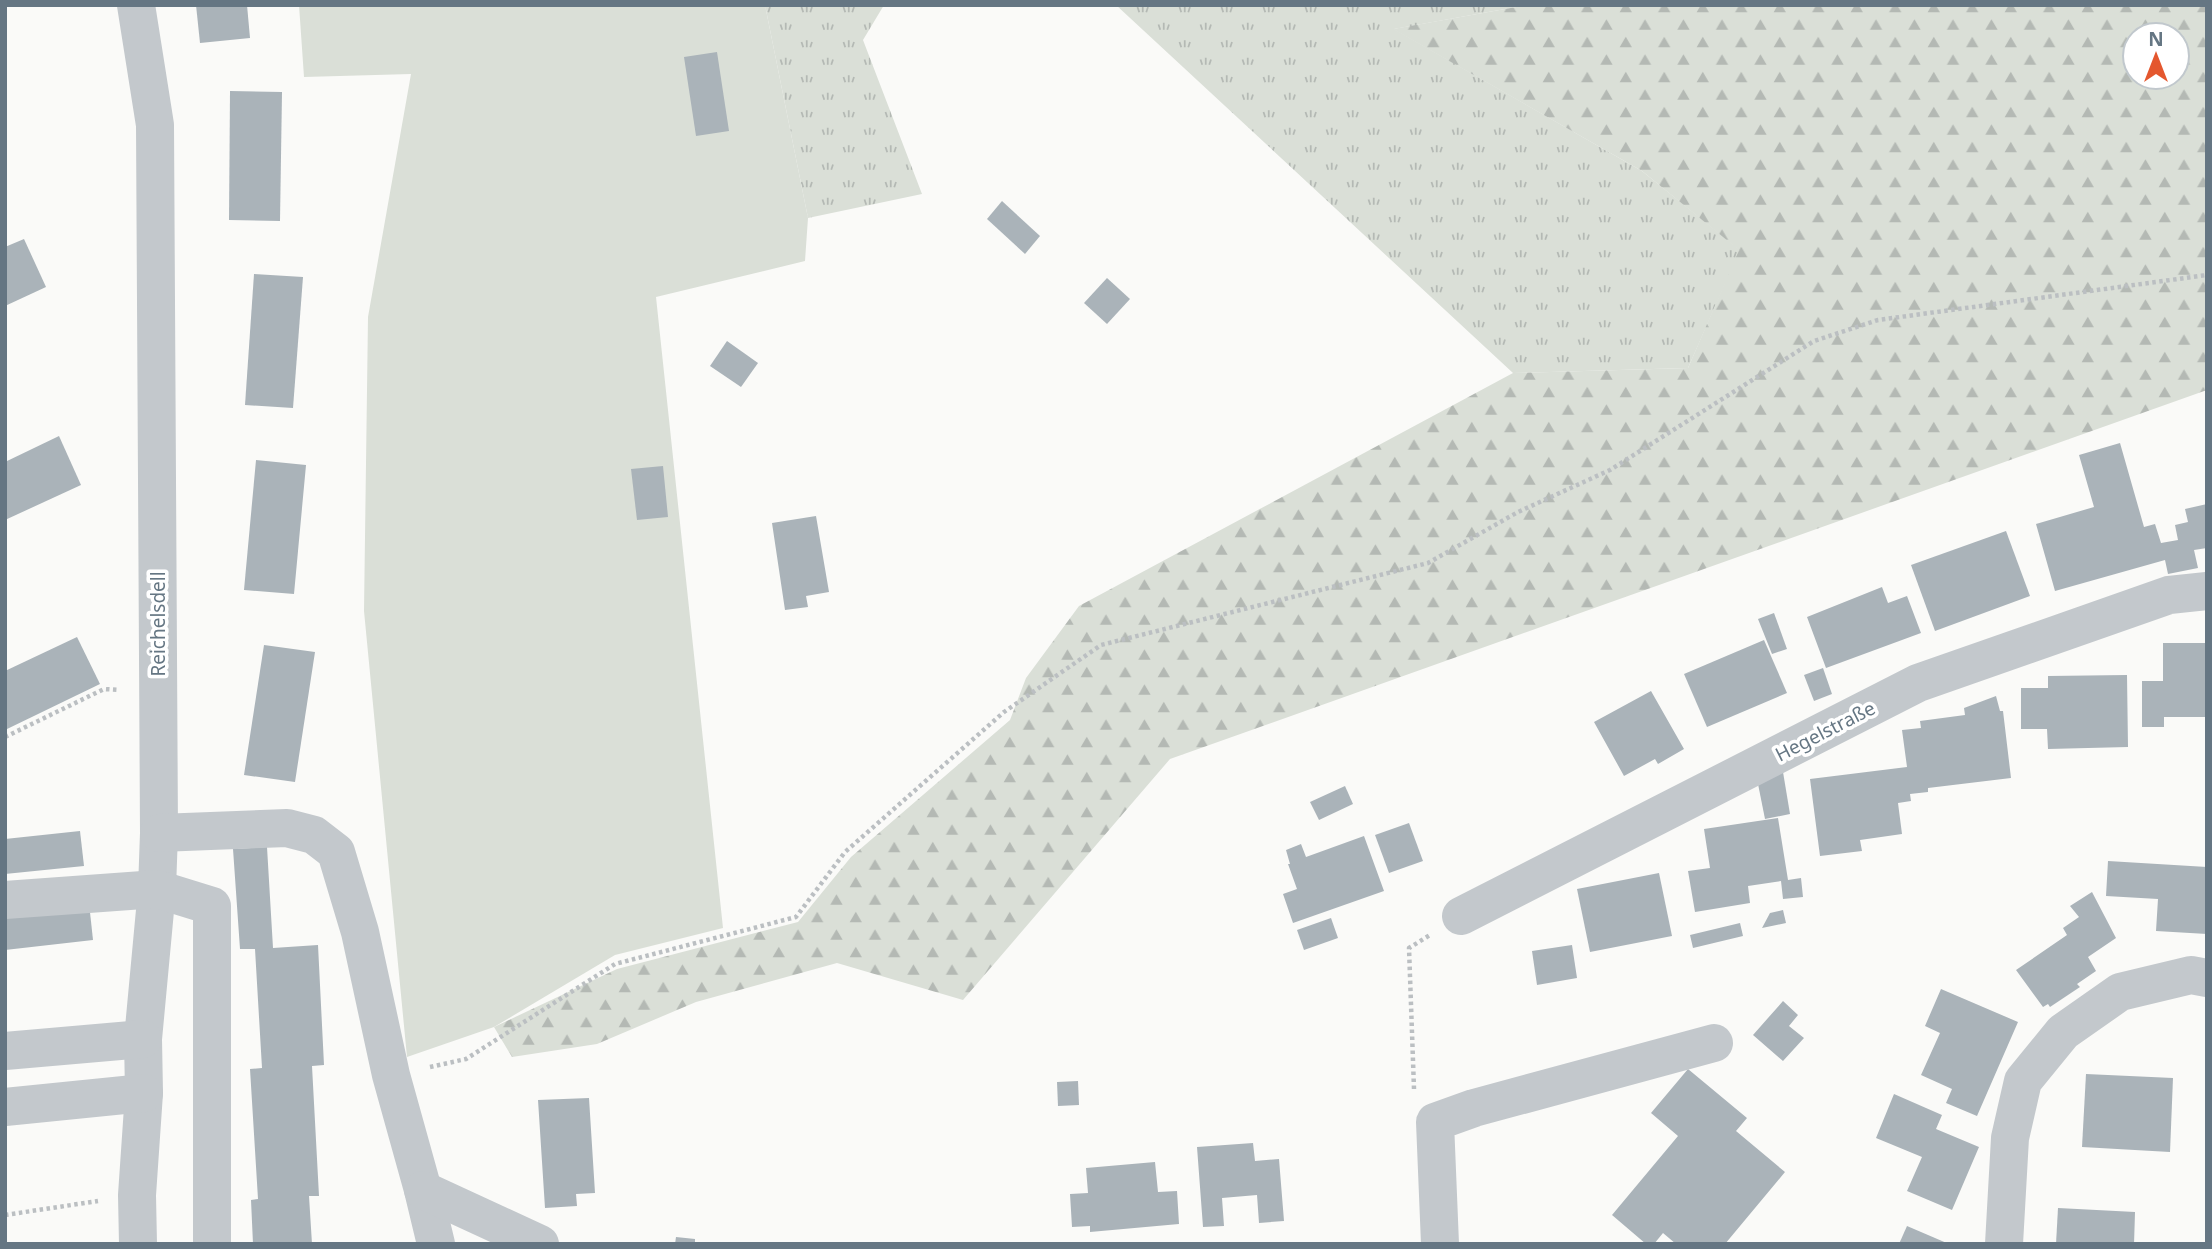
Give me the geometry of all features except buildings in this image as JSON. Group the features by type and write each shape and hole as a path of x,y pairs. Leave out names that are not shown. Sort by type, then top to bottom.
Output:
{"street":[{"name":"Reichelsdell","path":"136,5 155,125 159,833 158,889 143,1039 144,1093 137,1195 138,1244"},
{"name":"Hegelstraße","path":"1461,916 1918,683 2169,595 2207,591"},
{"path":"159,833 287,828 314,835 336,852 360,932 391,1075 436,1244"},
{"path":"5,900 158,889 212,906 212,1244"},
{"path":"2004,1244 2010,1138 2023,1081 2063,1032 2120,992 2192,975 2207,978"},
{"path":"5,1051 143,1039"},
{"path":"1440,1244 1435,1122 1474,1108 1714,1044"},
{"path":"5,1107 144,1093"},
{"path":"423,1190 540,1244"}],"path":[{"path":"391,1075 466,1059 615,964 796,917 845,852 855,843 1004,712 1101,645 1428,563 1518,512 1611,470 1814,341 1878,320 2207,275"},
{"path":"5,737 104,689 158,692"},
{"path":"1415,1096 1409,948 1461,916"},
{"path":"5,1215 137,1195"}],"green space":[{"path":"299,5 765,5 808,218 805,261 656,297 723,928 615,955 494,1027 407,1057 364,611 368,317 411,74 304,77"},
{"path":"765,5 884,5 863,40 922,194 808,218"},
{"path":"1116,5 1528,5 1394,29 1642,171 1740,250 1688,368 1513,373"},
{"path":"1528,5 2207,5 2207,390 1170,759 963,1000 837,963 696,1002 597,1044 512,1057 494,1027 617,969 798,922 851,857 1010,720 1026,678 1079,606 1513,373 1688,368 1739,250 1642,171 1393,29"}]}
